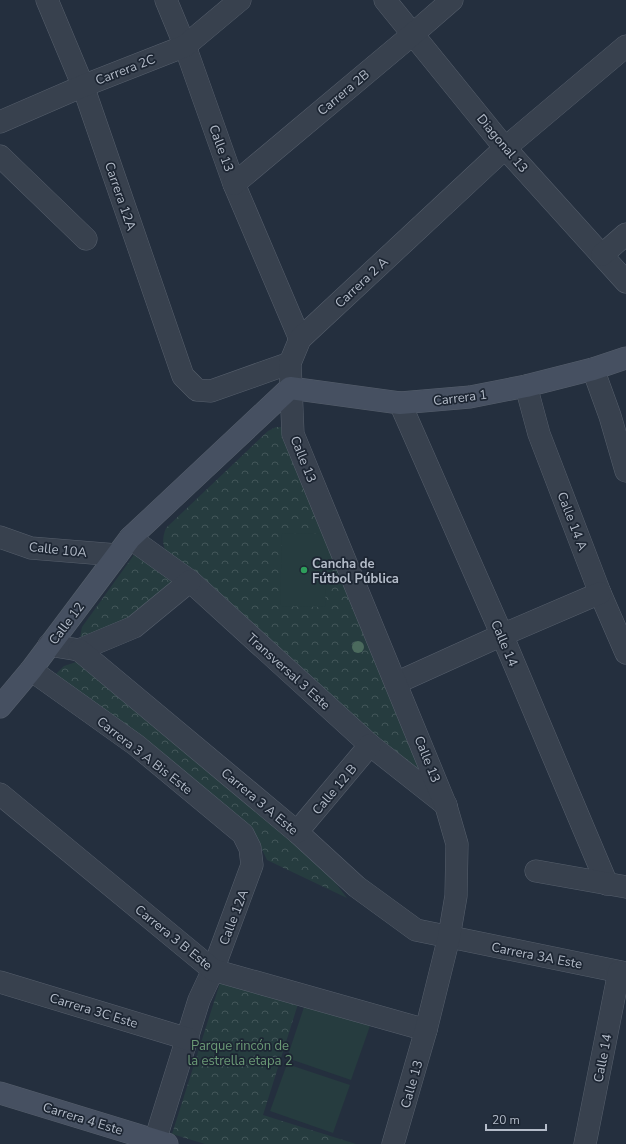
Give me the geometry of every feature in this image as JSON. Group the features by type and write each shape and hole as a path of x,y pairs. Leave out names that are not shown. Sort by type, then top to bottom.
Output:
{"street":[{"name":"Carrera 12A","path":"47,0 83,86 183,376 197,390 211,391 290,363"},
{"name":"Calle 13","path":"166,0 185,46 234,184 300,339"},
{"name":"Carrera 2C","path":"0,122 83,86 185,46 240,0"},
{"name":"Diagonal 13","path":"385,0 505,148 626,282"},
{"name":"Carrera 2B","path":"234,184 452,0"},
{"name":"Carrera 2 A","path":"290,388 290,363 300,339 505,148 626,46"},
{"path":"0,156 86,239"},
{"path":"602,255 626,234"},
{"name":"Carrera 1","path":"290,388 400,404 470,397 526,386 593,369 626,358"},
{"path":"593,369 610,416 626,471"},
{"name":"Calle 14 A","path":"526,386 539,434 600,593 626,653"},
{"name":"Calle 13","path":"290,388 293,434 446,806 457,844 456,896 449,937 426,1030 393,1144"},
{"path":"124,546 290,388"},
{"name":"Calle 14","path":"400,404 502,635 617,885"},
{"name":"Calle 10A","path":"0,537 31,548 124,546"},
{"name":"Transversal 3 Este","path":"124,546 190,582 370,745 446,806"},
{"name":"Calle 12","path":"1,704 31,670 124,546"},
{"path":"49,645 79,650 134,627 190,582"},
{"path":"396,683 600,593"},
{"name":"Carrera 3 A Este","path":"79,650 297,832 357,887 416,930 449,937"},
{"name":"Carrera 3 A Bis Este","path":"31,670 136,745 243,834 250,848"},
{"name":"Calle 12 B","path":"297,832 370,745"},
{"name":"Carrera 3 B Este","path":"0,794 213,970 426,1030"},
{"name":"Calle 12A","path":"159,1143 199,1000 213,970 252,865 250,848"},
{"path":"536,871 617,885"},
{"name":"Carrera 3A Este","path":"449,937 622,972"},
{"name":"Calle 14","path":"585,1144 622,972"},
{"name":"Carrera 3C Este","path":"0,982 188,1039"},
{"name":"Carrera 4 Este","path":"0,1093 159,1143"}],"green space":[{"path":"276,427 282,427 433,788 165,550 163,539 166,528 268,431"},
{"name":"Cancha de Fútbol Pública","path":"282,533 328,534 325,607 280,606"},
{"path":"136,552 174,583 132,621 80,638 82,627"},
{"path":"79,661 302,839 347,898 267,860 255,835 56,674 64,666"},
{"name":"Parque rincón de la estrella etapa 2","path":"221,980 298,1004 263,1115 356,1144 205,1144 172,1134"},
{"path":"305,1004 370,1026 351,1080 287,1058"},
{"path":"287,1064 350,1085 333,1133 270,1111"}],"place":[{"name":"Cancha de Fútbol Pública","path":"304,570"}]}
